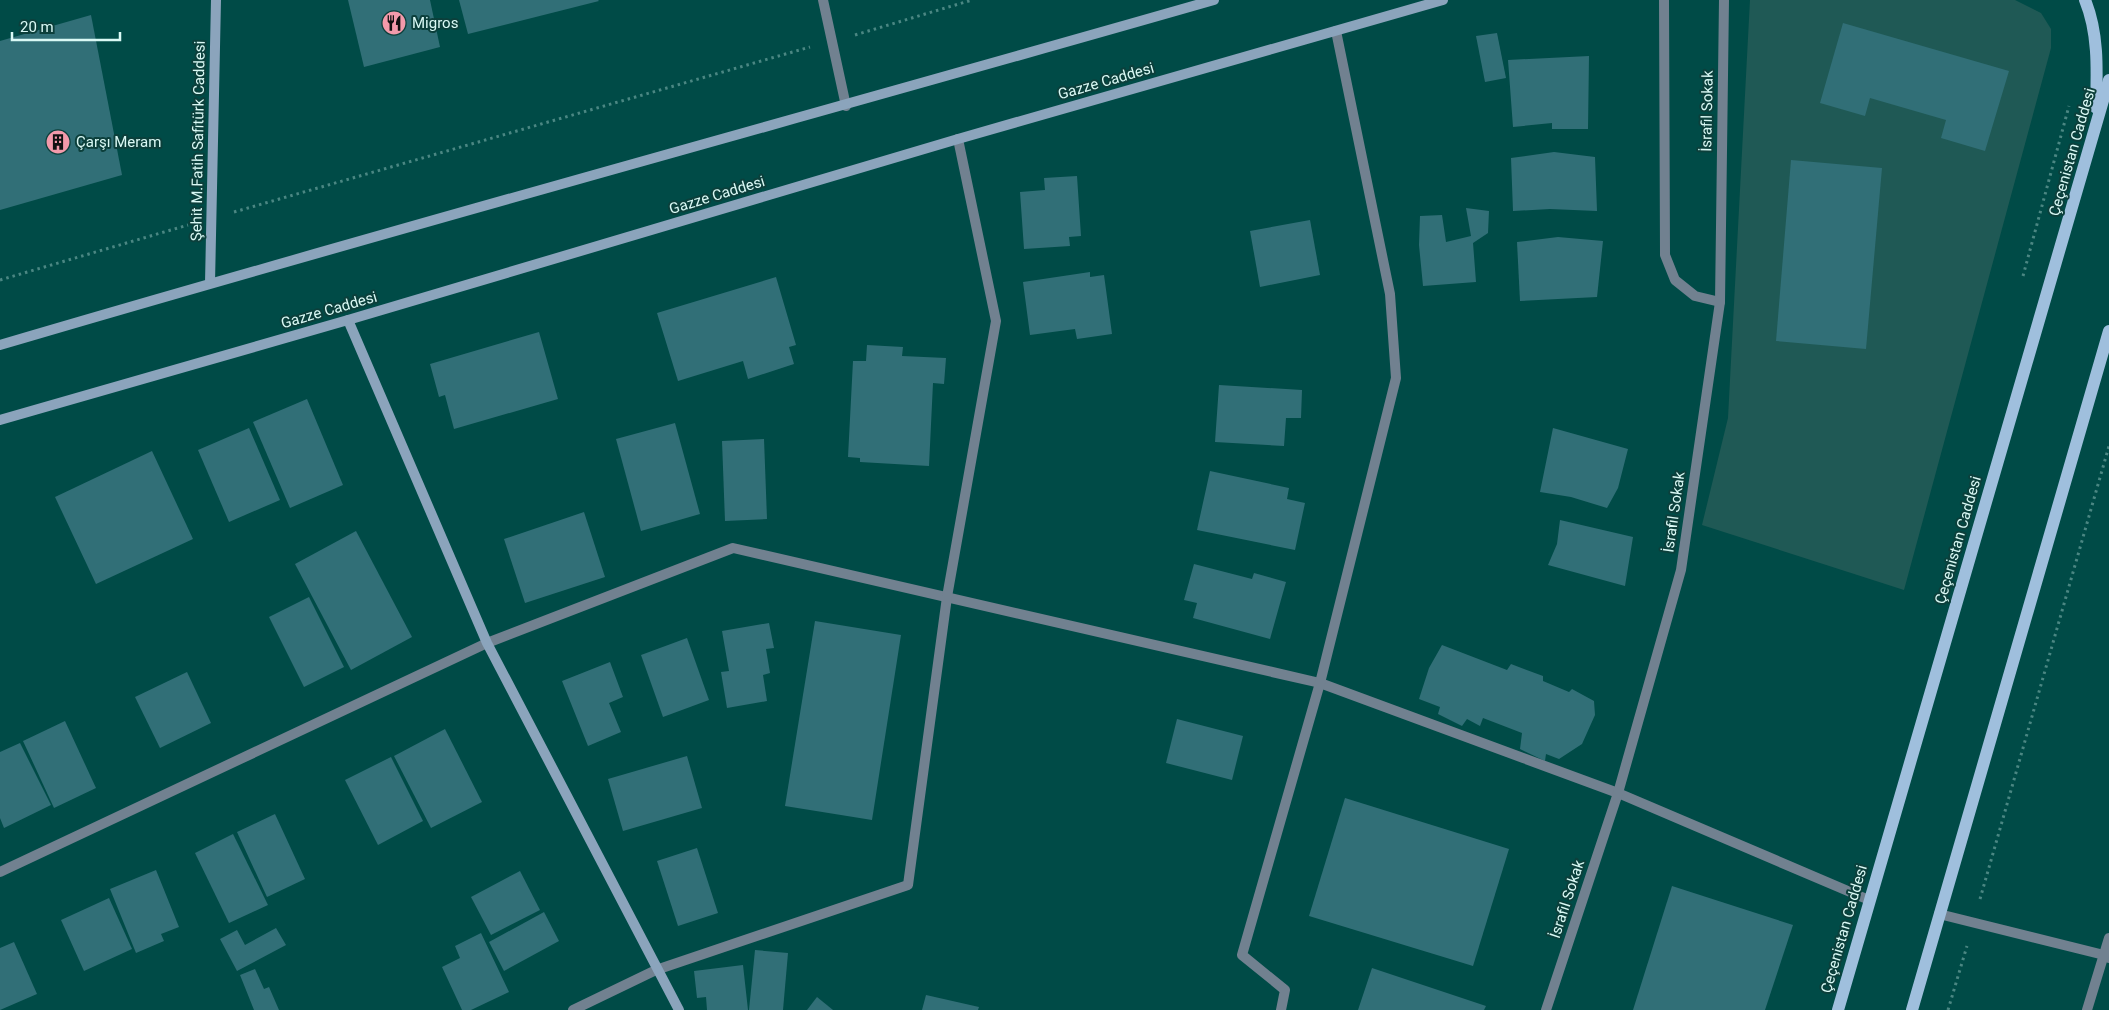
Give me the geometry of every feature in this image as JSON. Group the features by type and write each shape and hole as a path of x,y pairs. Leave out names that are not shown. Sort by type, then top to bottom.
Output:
{"main road":[{"name":"Şehit M.Fatih Safitürk Caddesi","path":"210,283 216,0"},
{"path":"0,345 210,283 846,106 1214,0"},
{"name":"Gazze Caddesi","path":"0,420 348,320 958,139 1443,0"},
{"path":"2085,0 2091,14 2097,60 2096,127"},
{"name":"Çeçenistan Caddesi","path":"1838,1010 2109,80"},
{"path":"348,320 486,643 656,970 679,1010"},
{"path":"1912,1010 2109,331"}],"street":[{"path":"823,0 846,106"},
{"path":"1664,0 1665,255 1675,280 1695,296 1720,302"},
{"name":"İsrafil Sokak","path":"1546,1010 1618,792 1681,570 1720,302 1724,0"},
{"path":"1281,1010 1285,990 1242,955 1320,683 1396,378 1390,294 1336,31"},
{"path":"573,1010 656,970 908,885 947,597 996,321 958,139"},
{"path":"0,872 486,643 733,548 1320,683 1618,792 1869,900"},
{"path":"1939,914 2106,957"},
{"path":"2087,1010 2106,957 2109,938"}],"path":[{"path":"0,280 972,0"},
{"path":"2023,276 2070,104"},
{"path":"1948,1010 2109,446"}],"shaded area":[{"path":"1750,0 2015,0 2041,13 2051,29 2051,48 1904,590 1702,525 1728,418"}],"building":[{"name":"Migros","path":"348,0 430,0 440,47 364,67"},
{"name":"Migros","path":"459,0 598,0 599,1 468,34"},
{"name":"Çarşı Meram","path":"91,15 122,175 0,210 0,41"},
{"path":"1843,23 2009,71 1985,151 1941,138 1946,120 1870,98 1865,116 1820,103"},
{"path":"1497,33 1506,78 1485,82 1476,36"},
{"path":"1589,56 1588,129 1552,129 1552,123 1513,127 1508,60"},
{"path":"1554,152 1595,157 1597,211 1550,209 1513,211 1511,158"},
{"path":"1791,160 1882,168 1866,349 1776,341"},
{"path":"1077,176 1081,236 1069,237 1070,246 1024,249 1020,192 1045,190 1044,178"},
{"path":"1466,208 1489,211 1488,233 1473,243 1476,282 1423,286 1419,245 1420,216 1442,215 1446,242 1471,236"},
{"path":"1310,220 1320,275 1260,287 1250,231"},
{"path":"1558,237 1603,241 1597,297 1520,301 1517,242"},
{"path":"1090,272 1090,277 1104,275 1112,334 1077,339 1075,329 1030,335 1023,282"},
{"path":"776,277 796,345 789,347 794,364 748,379 743,361 678,381 657,313"},
{"path":"539,332 558,399 454,429 445,395 439,397 430,364"},
{"path":"867,345 903,347 902,356 946,358 944,384 933,383 929,466 860,462 860,458 848,457 853,361 866,361"},
{"path":"1219,385 1302,390 1301,418 1286,418 1284,446 1215,442"},
{"path":"307,399 343,485 290,508 253,422"},
{"path":"675,423 700,514 641,531 616,439"},
{"path":"249,428 280,500 229,522 198,450"},
{"path":"1553,428 1628,449 1618,488 1607,508 1571,497 1540,492"},
{"path":"764,439 767,519 725,521 722,441"},
{"path":"152,451 193,539 96,584 55,497"},
{"path":"1210,471 1289,488 1287,499 1305,503 1295,550 1197,530"},
{"path":"584,512 605,577 525,603 504,539"},
{"path":"1560,520 1633,537 1625,586 1548,565 1557,544"},
{"path":"356,531 412,637 351,670 295,564"},
{"path":"1194,564 1252,579 1254,573 1286,582 1270,639 1193,618 1197,603 1184,600"},
{"path":"309,597 344,667 304,687 269,617"},
{"path":"815,621 901,635 872,820 785,806"},
{"path":"769,623 774,648 766,649 770,673 763,675 767,701 727,708 721,672 729,671 722,631"},
{"path":"687,638 709,700 663,717 641,655"},
{"path":"1442,645 1507,670 1511,664 1543,676 1543,681 1569,692 1572,689 1594,701 1595,715 1582,744 1559,759 1546,754 1545,761 1520,749 1522,733 1483,718 1480,726 1467,719 1462,726 1438,714 1440,707 1419,699 1429,668"},
{"path":"610,662 623,697 609,703 621,732 588,746 562,681"},
{"path":"187,672 211,723 160,748 135,697"},
{"path":"1177,719 1243,736 1232,780 1166,763"},
{"path":"65,721 96,788 54,808 23,741"},
{"path":"445,729 482,802 431,828 394,756"},
{"path":"20,743 51,805 4,828 0,818 0,752"},
{"path":"687,756 702,808 623,831 608,779"},
{"path":"391,757 423,821 378,845 345,780"},
{"path":"1345,798 1509,849 1473,966 1309,916"},
{"path":"275,814 305,879 267,897 237,832"},
{"path":"233,834 268,905 229,923 195,853"},
{"path":"697,848 718,913 678,926 657,861"},
{"path":"156,870 179,927 161,934 164,941 136,953 110,889"},
{"path":"520,871 540,910 491,935 471,897"},
{"path":"1672,886 1793,925 1765,1010 1633,1010"},
{"path":"109,898 132,949 84,971 61,920"},
{"path":"544,912 559,941 504,971 489,942"},
{"path":"276,928 286,945 237,971 220,939 237,930 245,945"},
{"path":"481,933 509,992 471,1010 462,1010 442,967 460,958 455,946"},
{"path":"14,942 37,994 0,1010 0,948"},
{"path":"755,950 788,953 783,1010 749,1010"},
{"path":"743,965 748,1010 707,1010 706,997 697,998 694,971"},
{"path":"1372,968 1486,1006 1484,1010 1358,1010"},
{"path":"255,969 264,989 269,987 279,1010 254,1010 240,975"},
{"path":"926,995 979,1007 978,1010 922,1010"},
{"path":"817,997 833,1010 807,1010"}],"place":[{"name":"Migros","path":"394,23"},
{"name":"Çarşı Meram","path":"58,142"}]}
